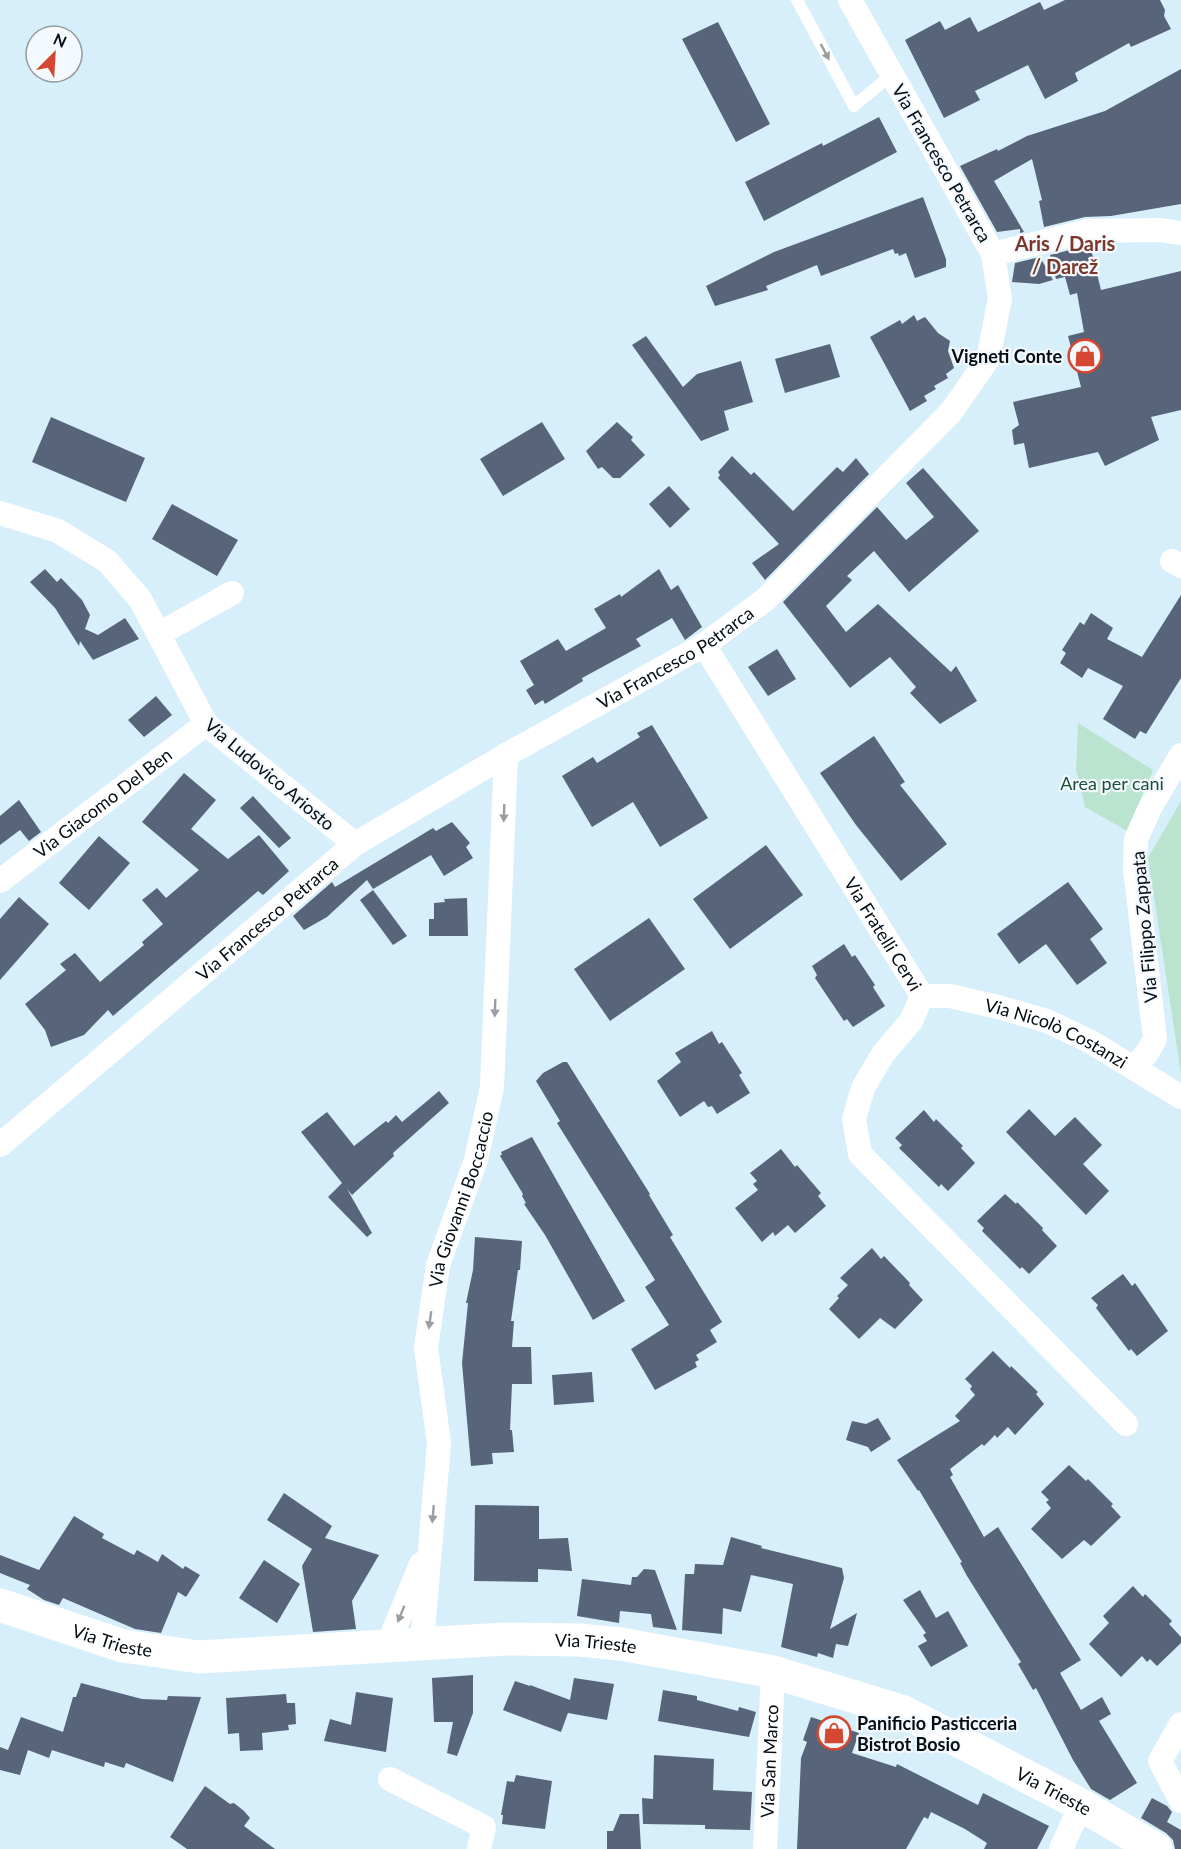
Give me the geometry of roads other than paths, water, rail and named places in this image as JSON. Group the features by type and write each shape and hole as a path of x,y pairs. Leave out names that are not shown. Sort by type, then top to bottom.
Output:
{"street":[{"name":"Via Francesco Petrarca","path":"0,1145 355,844 506,755 704,645 766,599 951,412 988,359 1000,299 993,254 850,0"},
{"path":"993,254 1088,231 1160,230 1181,233"},
{"name":"Via Ludovico Ariosto","path":"0,513 58,531 107,561 140,599 206,724 355,844"},
{"path":"159,634 232,593"},
{"name":"Via Fratelli Cervi","path":"704,645 922,996 911,1021 883,1054 863,1088 854,1119 860,1154 1126,1424"},
{"name":"Via Giacomo Del Ben","path":"0,881 206,724"},
{"name":"Via Giovanni Boccaccio","path":"422,1643 439,1443 426,1348 438,1265 476,1160 492,1086 506,755"},
{"name":"Via Filippo Zappata","path":"1135,1067 1155,1039 1135,868 1136,839 1150,808 1181,755"},
{"name":"Via Nicolò Costanzi","path":"922,996 950,996 998,1006 1047,1021 1091,1042 1181,1096"},
{"path":"387,1647 430,1542"},
{"name":"Via Trieste","path":"0,1605 123,1646 199,1657 505,1639 579,1640 621,1644 773,1672 904,1712 1081,1805 1156,1849"},
{"name":"Via San Marco","path":"765,1849 773,1672"},
{"path":"1181,1725 1160,1761 1181,1801"},
{"path":"390,1779 484,1827 479,1849"},
{"path":"1061,1849 1081,1805"}],"lane":[{"path":"797,0 854,106 891,75"}],"place":[{"name":"Vigneti Conte","path":"1085,356"},
{"name":"Panificio Pasticceria Bistrot Bosio","path":"834,1733"}],"district":[{"name":"Aris / Daris / Darež","path":"1065,254"}],"park label":[{"name":"Area per cani","path":"1112,783"}]}
